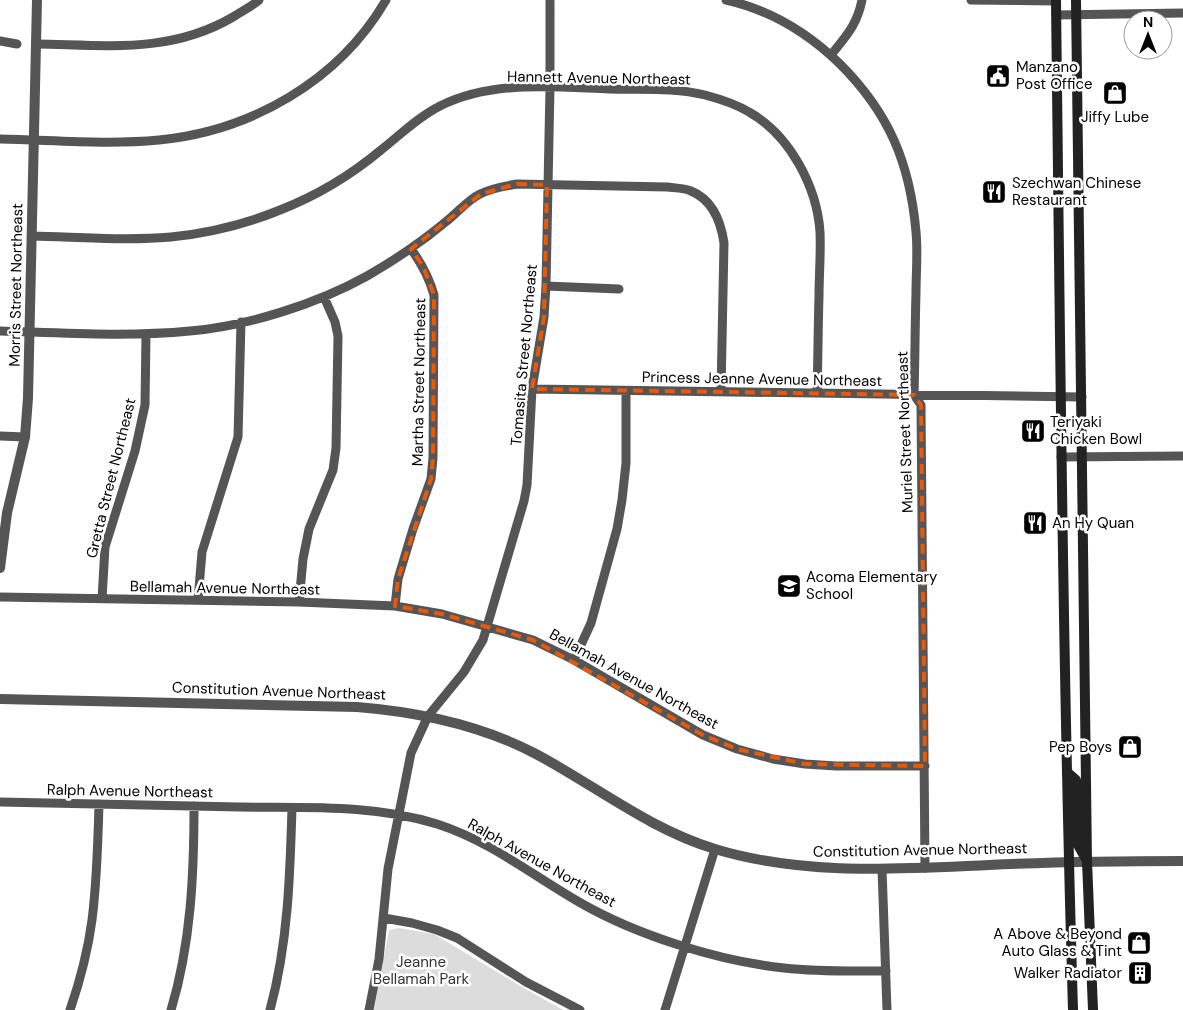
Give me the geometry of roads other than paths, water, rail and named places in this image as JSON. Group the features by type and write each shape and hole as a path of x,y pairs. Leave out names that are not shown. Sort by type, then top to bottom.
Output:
{"main road":[{"path":"1076,0 1087,861 1093,1010"},
{"path":"1056,1 1061,457 1068,862 1073,1010"},
{"path":"1067,772 1076,780 1077,844 1087,861"}],"street":[{"name":"Morris Street Northeast","path":"0,568 7,513 25,437 28,398 37,0"},
{"path":"36,44 139,45 191,37 222,23 259,0"},
{"path":"0,139 159,140 194,135 233,124 267,110 314,81 363,34 386,0"},
{"name":"Tomasita Street Northeast","path":"369,1010 379,959 388,869 410,753 428,716 464,672 483,640 527,485 532,389 544,317 546,286 550,0"},
{"name":"Muriel Street Northeast","path":"726,0 745,2 790,24 810,37 859,83 876,105 893,136 911,192 916,234 914,395 921,405 925,868"},
{"path":"830,55 851,30 859,14 862,0"},
{"path":"972,0 1056,1"},
{"path":"1056,15 1183,13"},
{"path":"0,41 17,44"},
{"name":"Hannett Avenue Northeast","path":"32,236 170,237 206,232 248,221 280,210 342,179 379,152 412,124 439,106 483,91 510,88 550,88 670,90 702,94 750,112 773,130 789,149 802,170 811,191 820,231 817,393"},
{"path":"0,331 146,334 192,331 241,322 324,297 366,276 411,249 466,203 481,194 502,186 517,184 667,186 691,191 706,202 715,212 721,227 724,243 721,392"},
{"name":"Martha Street Northeast","path":"395,606 398,579 431,479 433,458 434,295 430,279 411,249"},
{"path":"546,286 620,289"},
{"path":"299,602 303,559 309,529 333,470 336,448 338,336 335,322 324,297"},
{"path":"198,600 202,552 238,437 240,420 241,322"},
{"name":"Gretta Street Northeast","path":"102,599 105,547 135,451 145,406 146,334"},
{"name":"Princess Jeanne Avenue Northeast","path":"532,389 1082,397"},
{"path":"574,660 591,623 617,529 626,463 626,391"},
{"path":"0,436 25,437"},
{"path":"1061,457 1183,456"},
{"name":"Bellamah Avenue Northeast","path":"0,597 299,602 395,606 442,614 533,640 574,660 667,715 737,749 774,759 805,764 925,766"},
{"name":"Constitution Avenue Northeast","path":"0,699 358,707 428,716 478,731 528,750 652,823 685,838 716,849 798,867 882,869 1087,861 1183,861"},
{"name":"Ralph Avenue Northeast","path":"0,802 357,810 398,816 436,824 468,835 503,854 580,903 623,923 685,946 729,958 782,968 818,971 886,971"},
{"path":"70,1010 92,921 96,885 100,804"},
{"path":"170,1010 182,963 190,913 194,856 194,806"},
{"path":"270,1010 275,990 290,891 292,808"},
{"path":"665,1010 716,849"},
{"path":"882,869 887,1010"},
{"path":"384,918 420,925 457,938 526,982 580,1010"}],"place":[{"name":"Manzano Post Office","path":"998,76"},
{"name":"Jiffy Lube","path":"1115,93"},
{"name":"Szechwan Chinese Restaurant","path":"994,192"},
{"name":"Teriyaki Chicken Bowl","path":"1033,431"},
{"name":"An Hy Quan","path":"1035,523"},
{"name":"Acoma Elementary School","path":"789,586"},
{"name":"Pep Boys","path":"1130,747"},
{"name":"A Above & Beyond Auto Glass & Tint","path":"1139,943"},
{"name":"Walker Radiator","path":"1140,973"}],"park label":[{"name":"Jeanne Bellamah Park","path":"421,970"}]}
